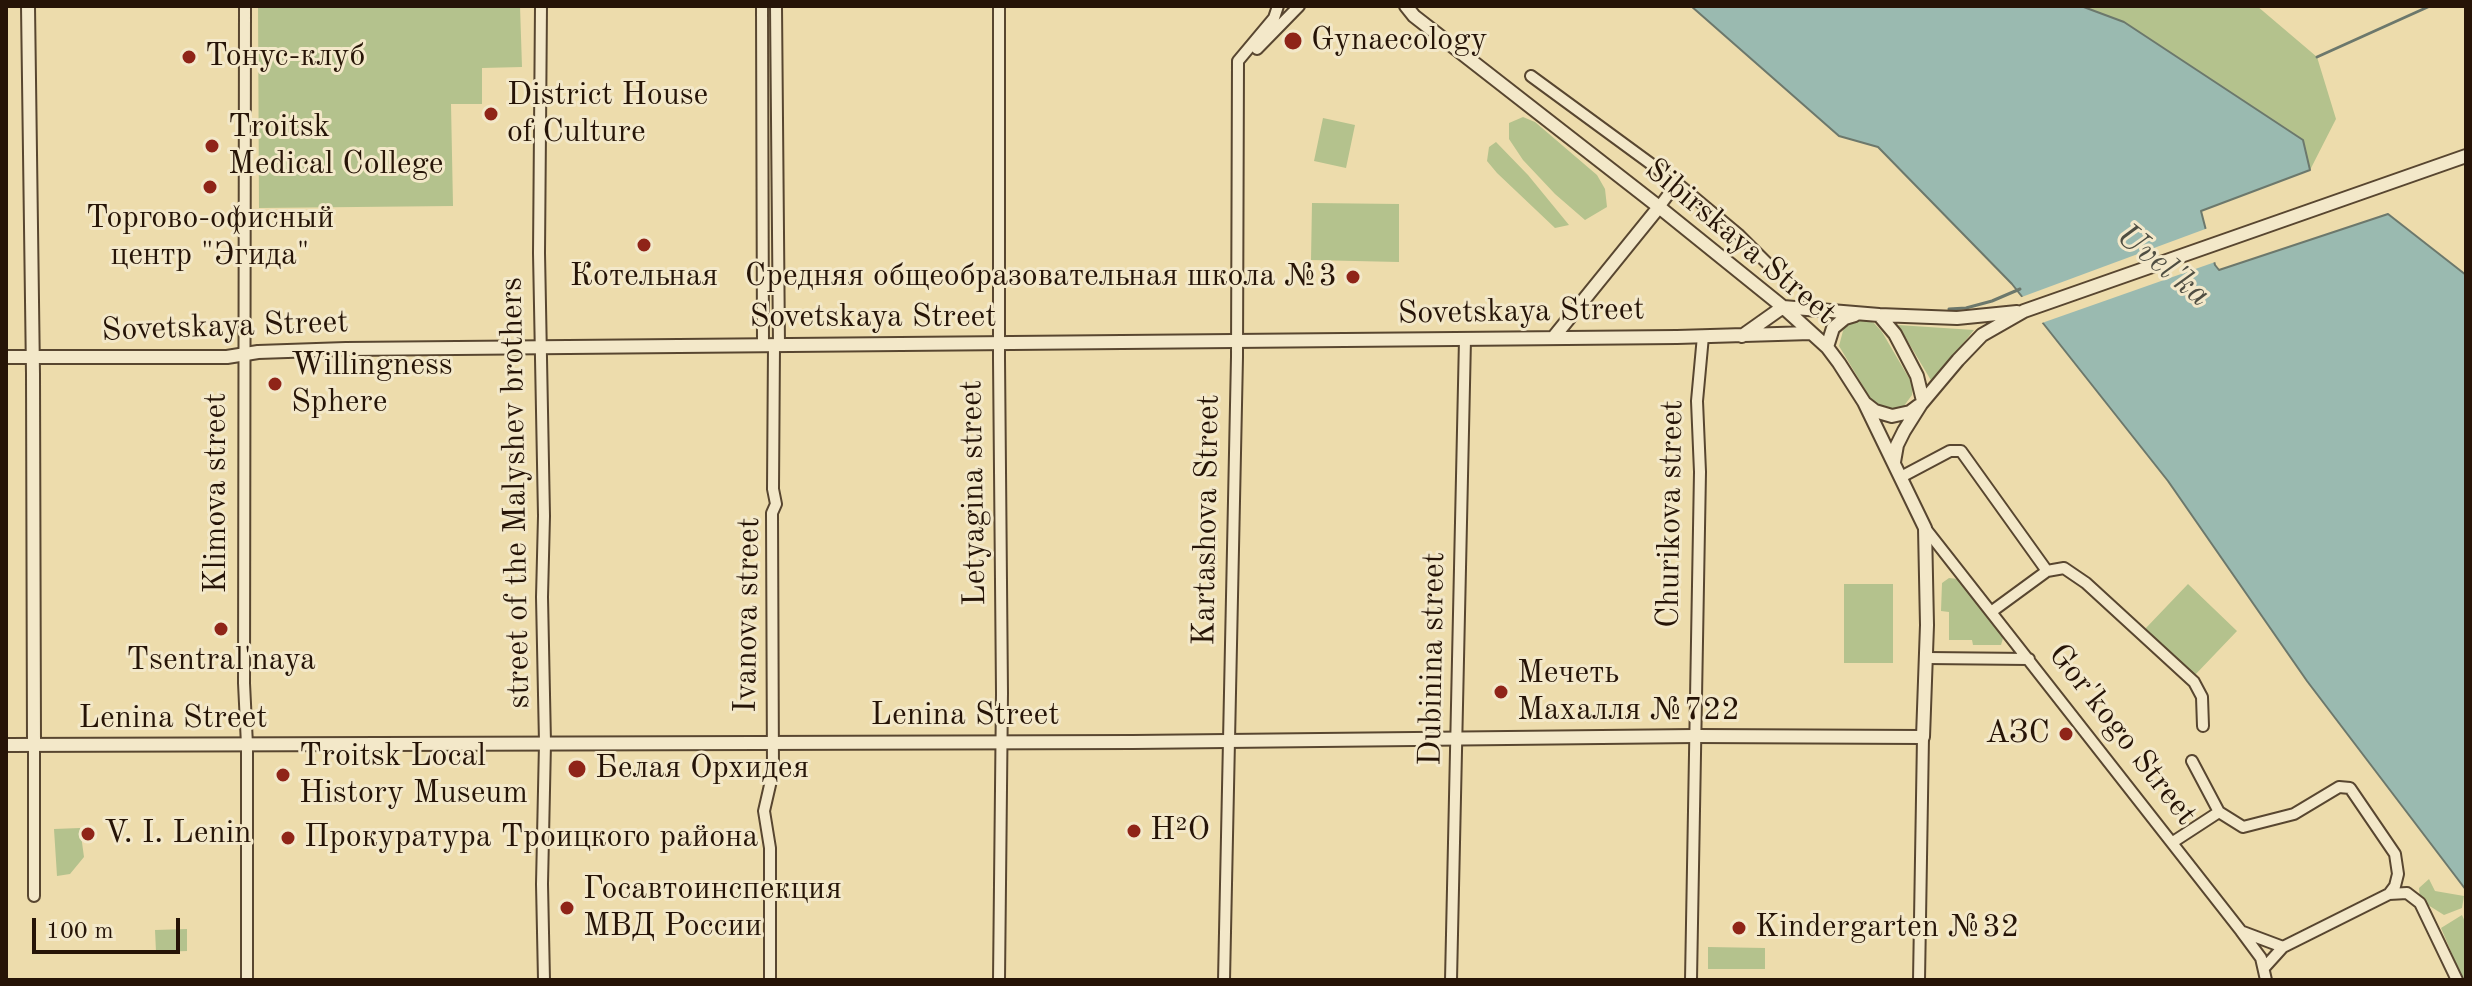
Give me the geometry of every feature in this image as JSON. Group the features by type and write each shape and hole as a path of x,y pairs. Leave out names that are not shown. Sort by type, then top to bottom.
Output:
{"street":[{"path":"28,6 34,896"},
{"name":"Klimova street","path":"245,6 243,355 247,980"},
{"name":"street of the Malyshev brothers","path":"541,6 544,980"},
{"name":"Ivanova street","path":"762,6 772,346"},
{"name":"Ivanova street","path":"770,980 770,848 764,811 773,772 772,513 776,504 773,489 772,346 776,6"},
{"name":"Letyagina street","path":"999,6 1002,743 999,980"},
{"path":"1238,64 1274,18 1278,6"},
{"path":"1238,64 1299,6"},
{"name":"Sibirskaya Street","path":"1406,6 1414,16 1783,307 1827,347 1864,402 1925,528 1927,658 1919,980"},
{"name":"Kartashova Street","path":"1224,980 1237,340 1238,64"},
{"path":"1531,76 1677,183 1738,234 1776,272"},
{"path":"1742,336 1783,307 1957,318 2024,311 2466,156"},
{"path":"1659,207 1677,183"},
{"name":"Sovetskaya Street","path":"1553,338 1659,207"},
{"path":"1864,402 1875,411 1892,416 1910,412 1974,343 2024,311"},
{"path":"1827,347 1833,328 1845,318 1862,313"},
{"path":"1879,315 1895,334 1917,376 1922,402 1897,445 1894,462"},
{"name":"Sovetskaya Street","path":"6,357 243,355 346,349 1811,333"},
{"name":"Churikova street","path":"1691,980 1700,472 1697,401 1703,336"},
{"name":"Dubinina street","path":"1451,980 1465,339"},
{"path":"1901,477 1950,451 1961,451 2047,571"},
{"name":"Gor'kogo Street","path":"1925,528 2241,931 2261,958 2266,980"},
{"path":"1991,612 2047,571 2064,568 2086,583 2194,682 2202,697 2203,726"},
{"path":"1927,658 2029,659"},
{"name":"Lenina Street","path":"6,745 1923,737"},
{"path":"2192,761 2219,812 2243,827 2300,812 2339,787 2350,788 2395,854 2398,874 2389,894"},
{"path":"2173,842 2219,812"},
{"path":"2264,968 2283,947 2389,894 2407,893 2420,903 2457,980"},
{"path":"2241,931 2283,947"}],"green space":[{"path":"258,6 520,6 522,67 482,68 482,104 451,104 453,206 259,208"},
{"path":"2081,6 2257,6 2317,57 2336,119 2310,170 2302,140 2124,22"},
{"path":"1523,117 1535,122 1597,175 1605,189 1607,207 1585,220 1523,160 1509,139 1509,123"},
{"path":"1323,118 1355,125 1346,168 1314,161"},
{"path":"1496,142 1569,225 1555,228 1497,173 1487,161 1489,147"},
{"path":"1312,203 1399,204 1399,262 1311,260"},
{"path":"1864,319 1874,323 1882,332 1913,385 1912,395 1901,410 1891,412 1875,406 1839,346 1844,327 1852,321"},
{"path":"1898,325 1974,330 1932,382"},
{"path":"1949,578 1958,579 2004,635 2001,645 1973,645 1972,640 1949,640 1949,612 1941,611 1942,583"},
{"path":"1844,584 1893,584 1893,663 1844,663"},
{"path":"2188,584 2237,631 2194,676 2145,629"},
{"path":"80,828 84,857 70,874 57,876 54,829"},
{"path":"2429,879 2435,891 2464,896 2462,908 2444,915 2420,900 2419,888"},
{"path":"2462,915 2466,924 2466,980 2463,980 2441,928"},
{"path":"187,929 187,951 156,952 155,930"},
{"path":"1708,947 1765,948 1765,969 1708,969"}],"water":[{"name":"Uvel'ka","path":"1691,6 2081,6 2124,22 2303,140 2310,170 2201,211 2219,270 2388,214 2466,275 2466,890 2307,681 2168,481 2012,284 1878,147 1839,136"}],"pier":[{"path":"2208,228 2218,261 2039,324 2019,298"}],"waterway":[{"path":"2317,57 2430,6"},
{"path":"1950,315 1949,309 1992,301 2020,289"}],"place":[{"name":"Gynaecology","path":"1293,41"},
{"name":"Тонус-клуб","path":"189,57"},
{"name":"District House of Culture","path":"491,114"},
{"name":"Troitsk Medical College","path":"212,146"},
{"name":"Торгово-офисный центр \"Эгида\"","path":"210,187"},
{"name":"Котельная","path":"644,245"},
{"name":"Средняя общеобразовательная школа №3","path":"1353,277"},
{"name":"Willingness Sphere","path":"275,384"},
{"name":"Tsentral'naya","path":"221,629"},
{"name":"Мечеть Махалля №722","path":"1501,692"},
{"name":"АЗС","path":"2066,734"},
{"name":"Белая Орхидея","path":"577,769"},
{"name":"Troitsk Local History Museum","path":"283,775"},
{"name":"H²O","path":"1134,831"},
{"name":"V. I. Lenin","path":"88,834"},
{"name":"Прокуратура Троицкого района","path":"288,838"},
{"name":"Госавтоинспекция МВД России","path":"567,908"},
{"name":"Kindergarten №32","path":"1739,928"}]}
